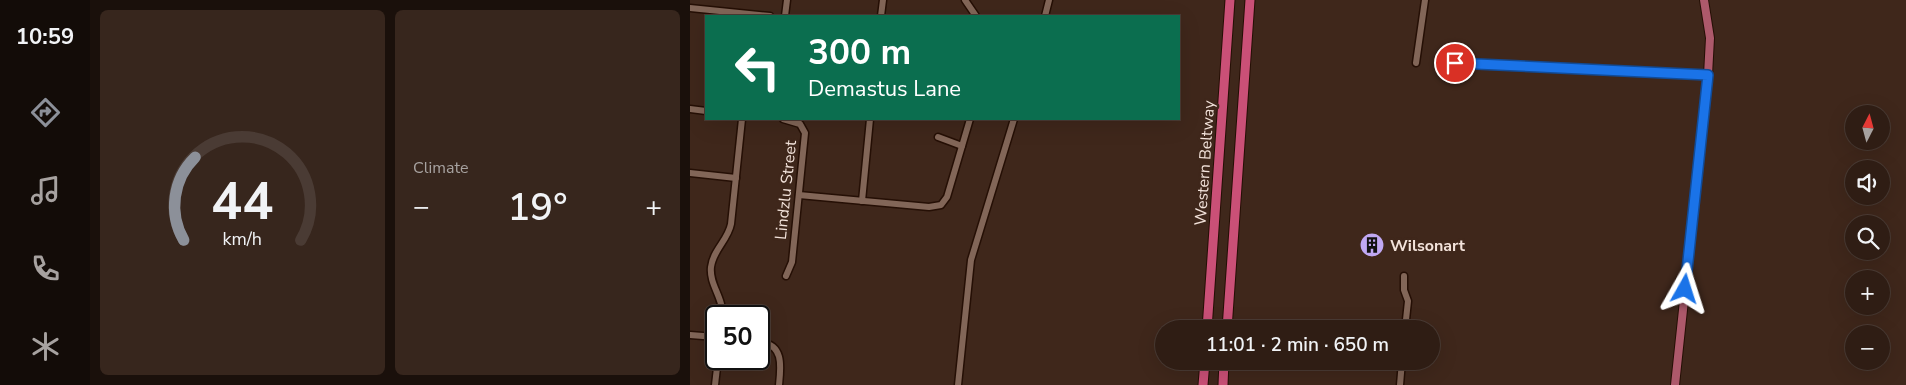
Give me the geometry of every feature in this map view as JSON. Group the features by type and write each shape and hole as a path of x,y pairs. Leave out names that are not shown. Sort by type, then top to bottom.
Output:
{"highway":[{"name":"Western Beltway","path":"1208,320 1230,0"},
{"path":"1228,320 1250,0"},
{"path":"1203,385 1204,370"},
{"path":"1223,385 1224,370"}],"main road":[{"path":"1675,385 1708,75 1710,38 1704,0"}],"street":[{"path":"785,15 787,0"},
{"path":"881,15 883,0"},
{"path":"965,0 975,15"},
{"path":"1045,15 1048,0"},
{"path":"1416,62 1425,0"},
{"path":"690,8 723,14 746,15"},
{"path":"1455,63 1708,75"},
{"path":"690,109 705,111"},
{"path":"722,305 711,280 711,266 718,248 729,233 742,120"},
{"name":"Lindzlu Street","path":"786,120 800,124 805,133 792,262 786,276"},
{"path":"862,201 870,120"},
{"path":"799,195 929,208 941,205 947,197 970,120"},
{"path":"958,385 971,260 1014,120"},
{"path":"938,137 962,146"},
{"path":"690,173 736,178"},
{"path":"1404,276 1404,290 1408,301 1406,320"},
{"path":"690,335 705,337"},
{"path":"770,346 779,353 782,361 779,385"},
{"path":"715,385 717,370"},
{"path":"1400,385 1401,370"}],"place":[{"name":"Wilsonart","path":"1372,245"}],"route":[{"path":"1455,63 1708,75 1685,289"}]}
